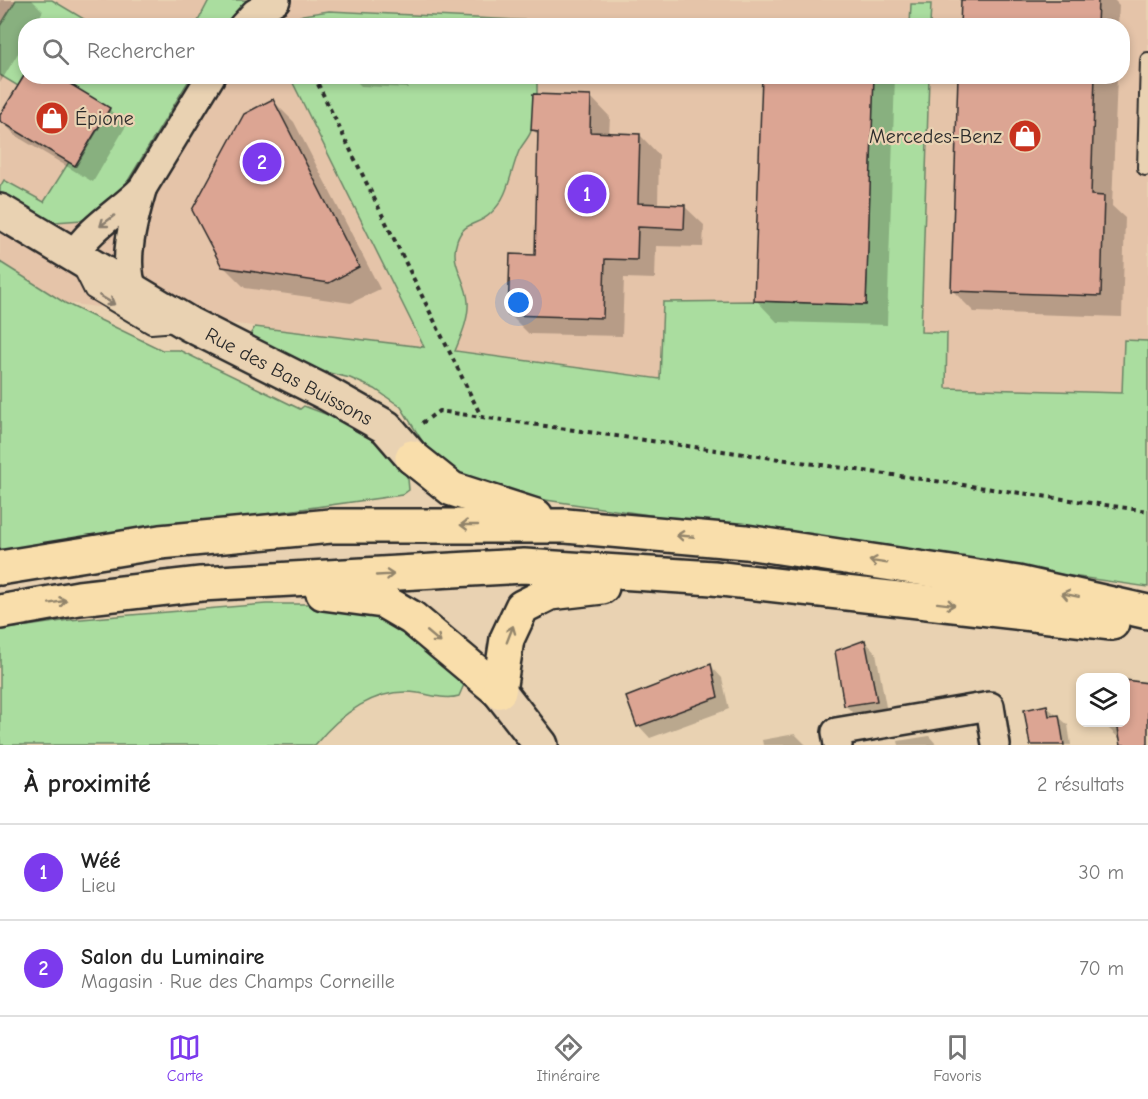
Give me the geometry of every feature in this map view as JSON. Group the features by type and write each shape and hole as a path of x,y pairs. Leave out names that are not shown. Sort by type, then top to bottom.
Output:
{"main road":[{"path":"412,457 452,489 566,526"},
{"path":"0,568 160,542 331,526 566,526 746,542 1018,583 1148,612"},
{"path":"0,612 79,598 201,584 524,566 713,578 1148,627"},
{"path":"201,584 243,598 308,592 383,601 412,618 499,691"},
{"path":"499,691 507,639 522,608 550,593 609,586 675,589 842,608 888,597"}],"street":[{"path":"251,18 276,0"},
{"path":"74,254 84,239 142,189 206,84"},
{"path":"134,291 130,279 130,232 142,189"},
{"name":"Rue des Bas Buissons","path":"0,210 189,324 326,393 386,427 412,457"},
{"path":"499,691 541,745"},
{"path":"838,745 836,732 990,706 996,745"}],"lane":[{"path":"1145,168 1148,60"},
{"name":"Rue des Bas Buissons","path":"74,254 92,291 151,327 189,324"}],"path":[{"path":"318,84 482,417"},
{"path":"412,457 417,426 439,411 1148,511"}],"shaded area":[{"path":"0,0 1148,0 1148,446 455,351 65,303 0,262"}],"green space":[{"path":"16,0 52,0 82,18 18,18 18,86 0,75 0,26"},
{"path":"209,0 249,0 230,18 200,18"},
{"path":"911,4 931,4 930,18 910,18"},
{"path":"329,11 476,18 296,18"},
{"path":"69,84 187,84 123,189 93,215 82,220 55,222 38,217 0,195 0,187 4,180 44,202 69,162 76,166 110,109"},
{"path":"293,84 537,84 537,94 533,94 532,127 519,151 502,200 486,217 468,226 457,241 455,257 467,294 468,308 455,351 660,379 663,302 755,301 866,305 873,84 929,84 921,332 947,333 946,388 1122,393 1124,340 1148,341 1148,587 504,494 471,486 429,452 401,407 375,389 350,378 313,369 252,340 251,333 255,327 424,347"},
{"path":"0,262 65,303 162,350 179,350 300,409 304,406 344,421 378,442 402,468 408,479 409,490 402,495 230,519 0,556"},
{"path":"266,604 343,604 393,615 466,680 459,696 454,697 403,692 374,698 335,723 315,745 0,745 0,630 69,620"}],"building":[{"path":"961,0 1098,0 1097,18 960,18"},
{"name":"Épione","path":"19,84 70,84 110,108 75,166 0,121 0,115"},
{"path":"762,84 874,84 866,305 754,301"},
{"name":"Mercedes-Benz","path":"958,84 1095,84 1091,195 1104,196 1101,296 951,291"},
{"path":"533,94 591,96 590,132 640,134 638,203 685,205 684,229 638,227 637,260 605,259 603,318 508,315 510,254 535,255 538,131 531,130"},
{"path":"273,99 359,267 329,283 222,267 192,210 244,114"},
{"path":"865,640 877,701 844,706 835,651"},
{"path":"711,664 718,697 637,727 626,697"},
{"path":"1130,681 1148,683 1148,745 1121,745 1118,727 1130,727"},
{"path":"1047,705 1049,716 1059,715 1064,745 1030,745 1024,710"}],"place":[{"name":"Épione","path":"52,118"},
{"name":"Mercedes-Benz","path":"1025,136"},
{"name":"Salon du Luminaire","path":"262,162"},
{"name":"Wéé","path":"587,194"}]}
